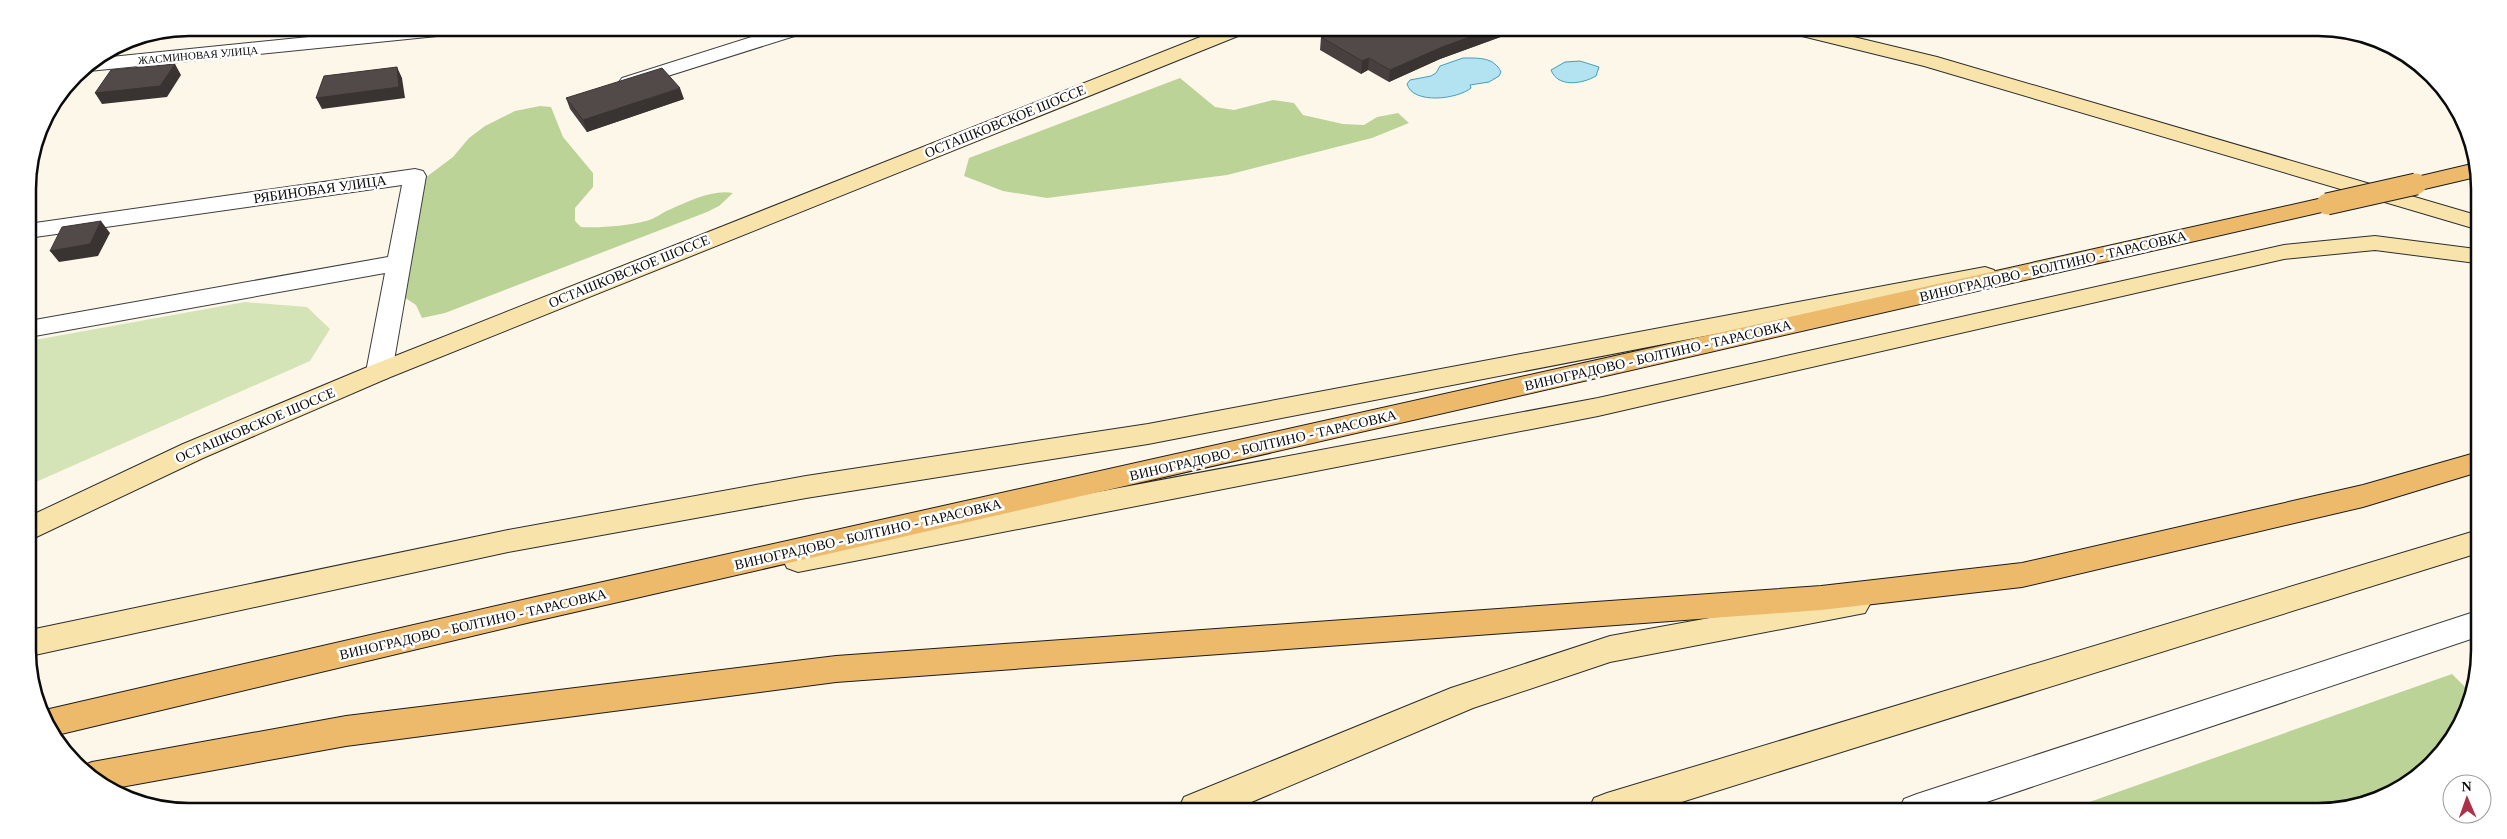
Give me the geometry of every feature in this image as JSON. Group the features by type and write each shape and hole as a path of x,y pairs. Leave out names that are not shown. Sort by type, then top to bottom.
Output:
{"main road":[{"name":"ОСТАШКОВСКОЕ ШОССЕ","path":"36,526 193,451 379,372 1221,36"},
{"path":"1826,36 1930,61 2471,221"},
{"path":"1876,36 1930,61"},
{"name":"ВИНОГРАДОВО - БОЛТИНО - ТАРАСОВКА","path":"55,721 531,610 2469,172"},
{"path":"36,642 508,541 806,487 1148,434 1573,355 2214,230"},
{"path":"531,610 1598,407 2284,252 2375,243 2471,255"},
{"path":"1210,803 1464,698 1610,650 1738,624 2022,575 2363,496 2471,464"},
{"path":"1628,802 2471,543"},
{"path":"102,775 346,731 836,669 1821,598 2022,575"}],"street":[{"name":"ЖАСМИНОВАЯ УЛИЦА","path":"102,64 319,36"},
{"path":"608,89 775,36"},
{"name":"РЯБИНОВАЯ УЛИЦА","path":"37,230 415,176 379,372"},
{"path":"37,329 399,263"},
{"path":"1941,802 2471,626"}],"green space":[{"path":"1180,78 1215,107 1234,110 1273,100 1294,103 1303,115 1343,124 1364,125 1377,117 1398,113 1409,123 1372,138 1227,175 1047,198 1003,191 964,176 969,158"},
{"path":"540,106 551,107 563,137 593,173 593,187 575,208 575,221 581,227 638,223 653,219 668,210 709,194 733,193 719,206 707,212 445,313 422,318 416,305 387,286 425,178 453,157 469,138 485,126 515,111"},
{"path":"245,302 307,307 330,329 310,361 36,482 37,340"},
{"path":"2452,674 2466,688 2450,726 2433,751 2403,777 2385,787 2357,798 2327,802 2089,802"}],"water":[{"path":"1463,58 1485,59 1494,63 1501,72 1499,76 1489,82 1470,85 1471,88 1465,92 1447,97 1436,98 1418,95 1411,91 1407,84 1410,80 1431,76 1436,73 1440,66"},
{"path":"1580,61 1599,67 1596,76 1584,81 1571,83 1559,80 1551,70 1565,62"}],"building":[{"path":"1472,36 1390,70 1369,58 1362,61 1321,37"},
{"path":"175,64 160,86 95,93 111,70"},
{"path":"397,67 399,87 316,98 324,76"},
{"path":"662,68 680,88 583,120 566,98"},
{"path":"101,221 90,244 50,251 62,227"}]}
